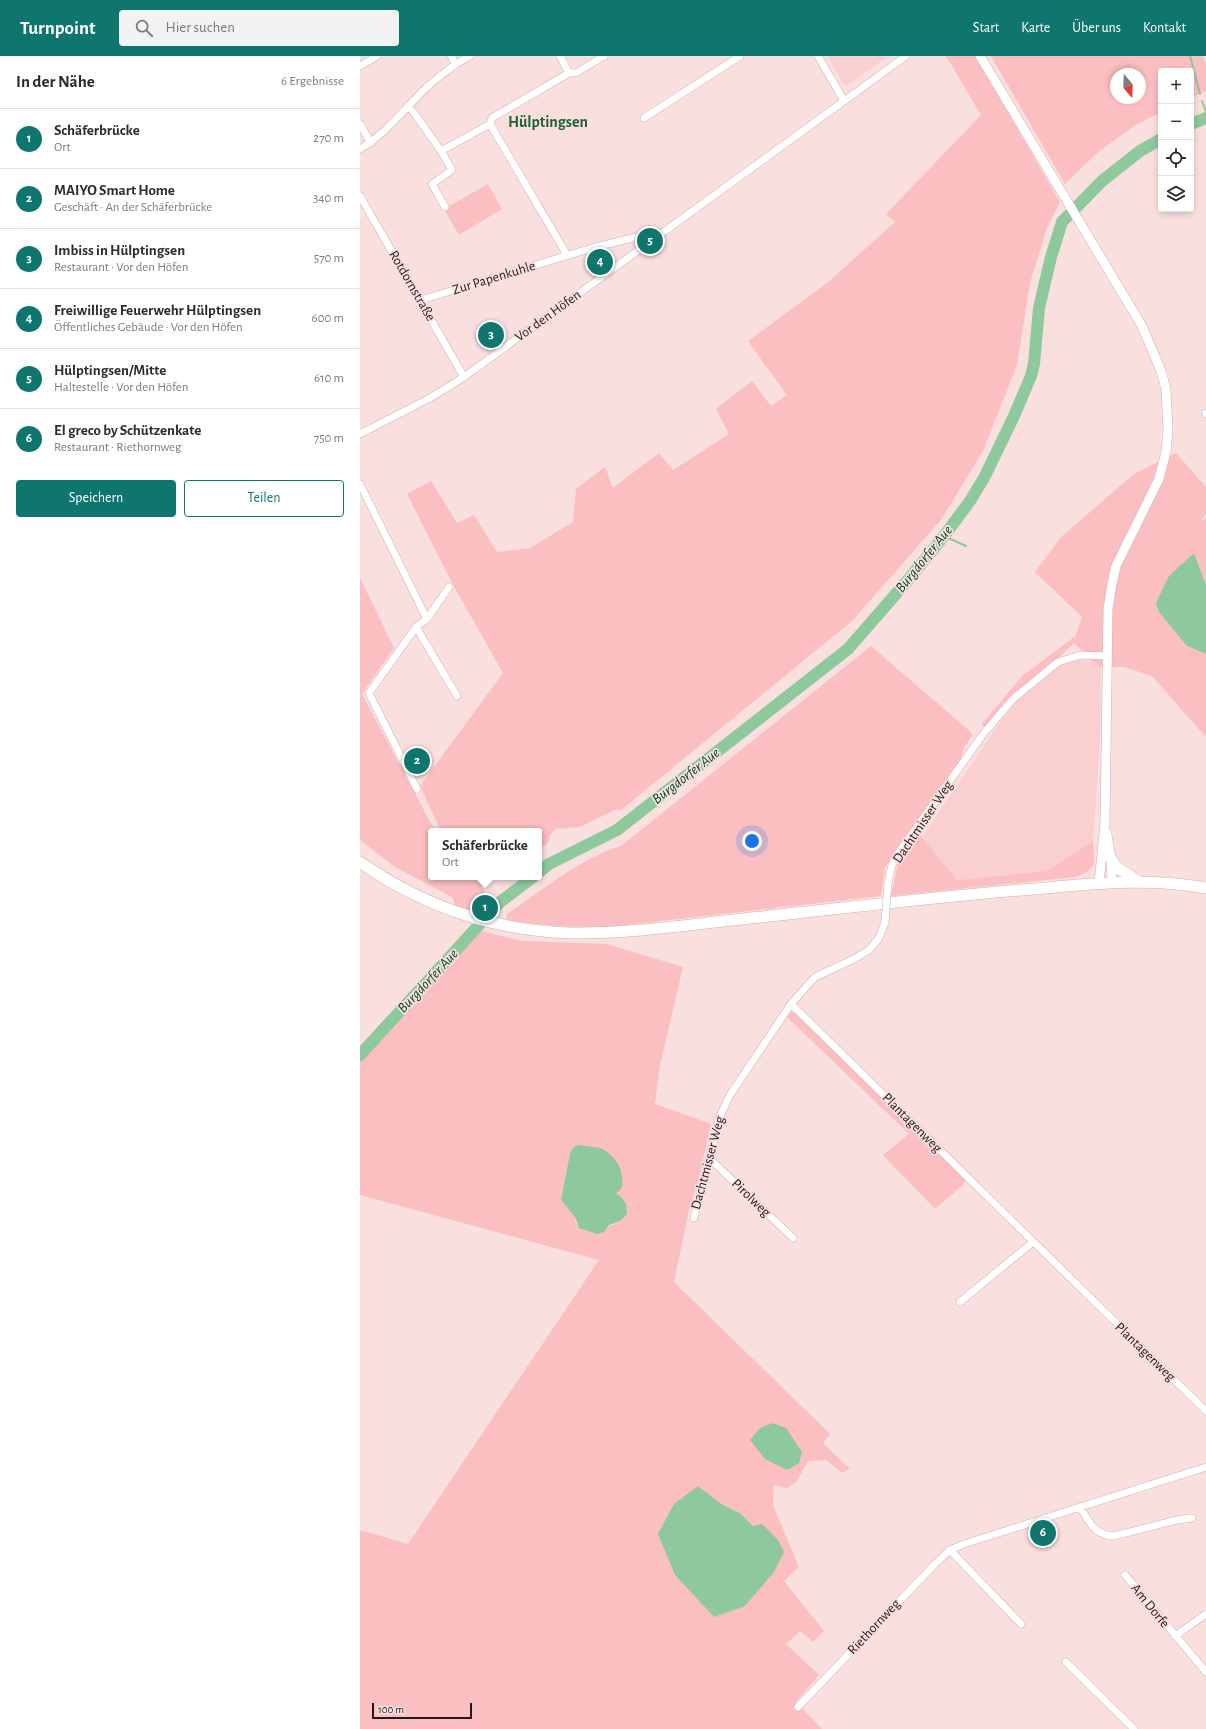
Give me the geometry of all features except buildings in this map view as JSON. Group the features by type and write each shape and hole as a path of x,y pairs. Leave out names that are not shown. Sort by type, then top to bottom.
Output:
{"main road":[{"path":"1111,859 1116,867 1138,881"},
{"path":"360,862 408,892 460,913 498,924 532,930 571,933 642,930 1013,890 1112,882 1138,881 1206,888"}],"street":[{"path":"360,66 377,56"},
{"path":"451,56 456,64"},
{"path":"360,149 371,143 389,128 427,87 456,64 470,56"},
{"path":"560,56 569,73"},
{"path":"440,151 490,124 492,118 569,73 576,73 604,56"},
{"path":"644,118 740,56"},
{"path":"818,56 844,101"},
{"name":"Vor den Höfen","path":"360,434 430,398 464,376 906,56"},
{"path":"980,56 1142,326 1161,371 1168,408 1166,452 1159,479 1116,566 1108,609 1105,823 1099,883"},
{"path":"408,106 415,114 452,170 432,184 445,207"},
{"path":"360,124 371,143"},
{"path":"490,124 567,255"},
{"name":"Rotdornstraße","path":"360,196 464,376"},
{"name":"Zur Papenkuhle","path":"421,300 567,255 636,237 656,237"},
{"path":"360,484 427,619"},
{"path":"417,789 369,693 416,627 427,619 449,587"},
{"path":"416,627 458,696"},
{"name":"Dachtmisser Weg","path":"694,1218 720,1116 730,1095 791,1004 815,977 854,959 869,950 879,938 885,922 888,883 892,865 899,852 984,734 1013,699 1058,662 1081,655 1107,656"},
{"path":"1105,823 1111,859 1112,882"},
{"name":"Plantagenweg","path":"791,1004 1206,1411"},
{"name":"Pirolweg","path":"710,1158 793,1238"},
{"path":"960,1302 1033,1242"},
{"name":"Riethornweg","path":"798,1707 921,1577 950,1550 964,1544 1206,1467"},
{"path":"1080,1507 1093,1528 1104,1536 1114,1536 1177,1520 1192,1518"},
{"path":"950,1550 1021,1624"},
{"name":"Am Dorfe","path":"1125,1575 1206,1672"},
{"name":"Am Dorfe","path":"1175,1636 1206,1614"},
{"path":"1066,1662 1134,1729"}],"shaded area":[{"path":"828,56 888,56 848,85 844,85"},
{"path":"946,56 975,56 1060,202 1047,228 1030,283 1017,365 983,451 941,520 852,621 620,811 617,809 580,827 556,829 550,835 549,842 542,848 542,828 440,828 420,786 503,673 452,583 407,494 431,481 457,523 474,515 497,552 530,548 573,522 576,489 605,467 613,488 659,453 673,470 729,434 716,409 752,381 771,406 787,395 748,341 827,283 895,222 886,214 981,115"},
{"path":"991,56 1203,56 1206,64 1206,91 1194,97 1194,68 1158,68 1158,114 1134,126 1097,153 1065,184"},
{"path":"488,184 502,209 459,235 444,209"},
{"path":"1176,453 1206,487 1206,514 1200,522 1206,518 1206,585 1194,553 1187,646 1206,654 1206,737 1152,676 1124,667 1101,667 1092,661 1074,643 987,727 981,725 1022,676 1074,637 1074,640 1082,617 1035,572 1061,537 1134,474"},
{"path":"1194,553 1206,585 1206,654 1187,646 1159,612 1156,603 1169,576"},
{"path":"360,578 394,648 362,694 433,828 428,828 428,880 478,880 484,891 482,899 472,911 455,905 452,897 395,867 360,840"},
{"path":"871,646 973,734 964,748 960,762 894,853 885,868 881,896 608,927 558,926 507,920 507,914 562,876 591,859 621,846"},
{"path":"1072,660 1092,661 1101,667 1100,742 1093,841 1047,871 957,880 922,837 1013,703 1058,666"},
{"path":"918,832 957,880 1047,871 1093,841 1094,864 1088,870 1076,877 891,896 898,863"},
{"path":"481,931 523,941 607,944 683,967 660,1065 655,1104 711,1124 698,1182 689,1210 674,1282 830,1434 823,1443 850,1469 842,1473 826,1460 808,1461 797,1481 787,1488 774,1485 773,1505 799,1567 784,1581 824,1631 813,1642 800,1631 786,1644 819,1675 796,1702 822,1729 360,1729 360,1530 408,1544 599,1260 360,1195 360,1061","holes":["570,1153 615,1194 620,1221 594,1233 584,1229 576,1223 575,1217 561,1200","715,1499 723,1505 740,1513 753,1526 675,1575"]},
{"path":"791,1012 798,1014 965,1179 964,1184 935,1209 883,1155 909,1134 786,1016"},
{"path":"579,1145 599,1148 609,1153 621,1171 622,1187 616,1194 622,1197 625,1202 627,1214 620,1221 609,1225 604,1232 597,1234 579,1228 575,1217 561,1200 570,1153 575,1146"},
{"path":"773,1423 786,1428 802,1452 799,1463 787,1470 765,1459 750,1440 760,1428"},
{"path":"698,1486 723,1505 740,1513 753,1526 762,1524 778,1540 784,1552 774,1572 745,1606 714,1617 675,1575 658,1534 674,1504"}],"waterway":[{"path":"1190,56 1200,94"},
{"path":"1202,101 1206,112"},
{"name":"Burgdorfer Aue","path":"1194,123 1206,118"},
{"name":"Burgdorfer Aue","path":"542,870 549,864 617,830 848,649 908,580 970,501 984,478 1014,416 1031,376 1034,364 1039,308 1051,257 1062,222 1102,181 1140,151 1159,140"},
{"path":"944,536 966,546"},
{"name":"Burgdorfer Aue","path":"360,1055 500,902 529,880"}],"place":[{"name":"Hülptingsen/Mitte","path":"650,241"},
{"name":"Freiwillige Feuerwehr Hülptingsen","path":"600,262"},
{"name":"Imbiss in Hülptingsen","path":"491,335"},
{"name":"MAIYO Smart Home","path":"417,761"},
{"name":"Schäferbrücke","path":"485,908"},
{"name":"El greco by Schützenkate","path":"1043,1533"}],"district":[{"name":"Hülptingsen","path":"548,122"}]}
